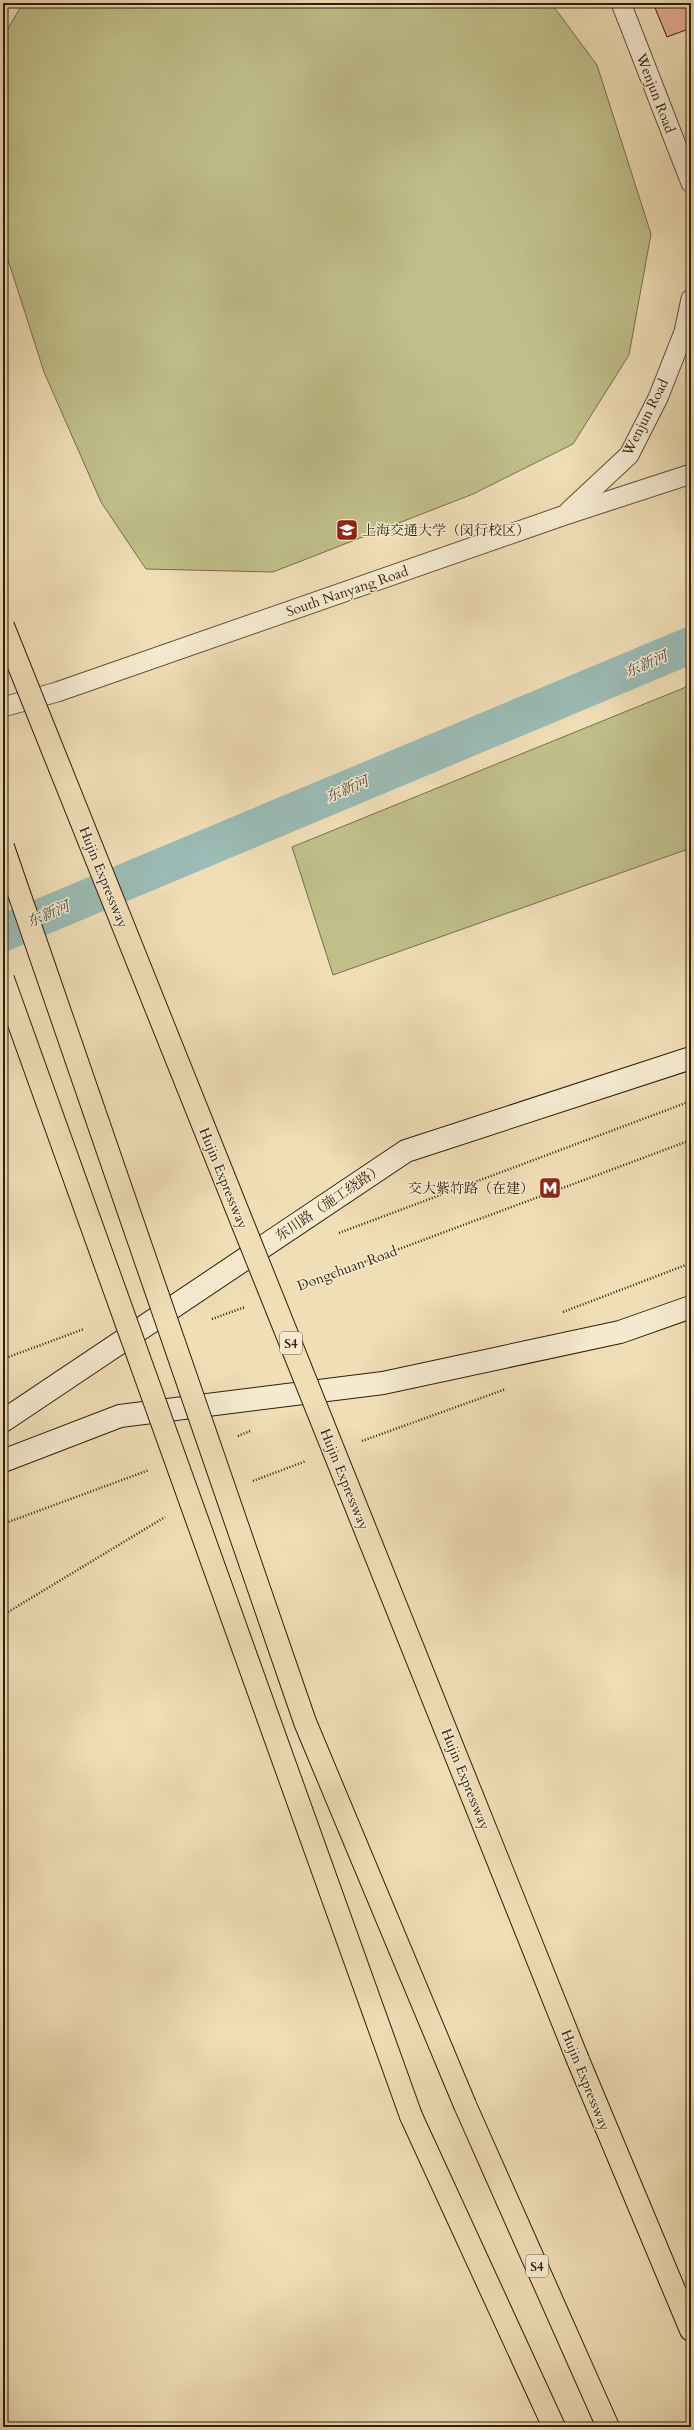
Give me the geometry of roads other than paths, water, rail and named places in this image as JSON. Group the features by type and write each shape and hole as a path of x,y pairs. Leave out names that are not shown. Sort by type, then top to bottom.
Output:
{"highway":[{"name":"Hujin Expressway","path":"3,626 578,2060 691,2330"},
{"name":"S4","path":"3,847 305,1722 465,2105 608,2427"},
{"path":"3,979 411,2116 554,2427"}],"main road":[{"name":"东川路（施工绕路）","path":"3,1421 406,1151 691,1058"},
{"path":"3,1461 120,1416 383,1383 620,1332 691,1307"}],"lane":[{"name":"Wenjun Road","path":"622,3 691,183"},
{"name":"Wenjun Road","path":"565,515 629,455 658,398 684,332 691,299"},
{"name":"South Nanyang Road","path":"3,707 57,692 565,515 691,474"}],"waterway":[{"name":"东新河","path":"3,933 691,645"}],"place":[{"name":"上海交通大学（闵行校区）","path":"347,530"},
{"name":"交大紫竹路（在建）","path":"550,1188"}]}
